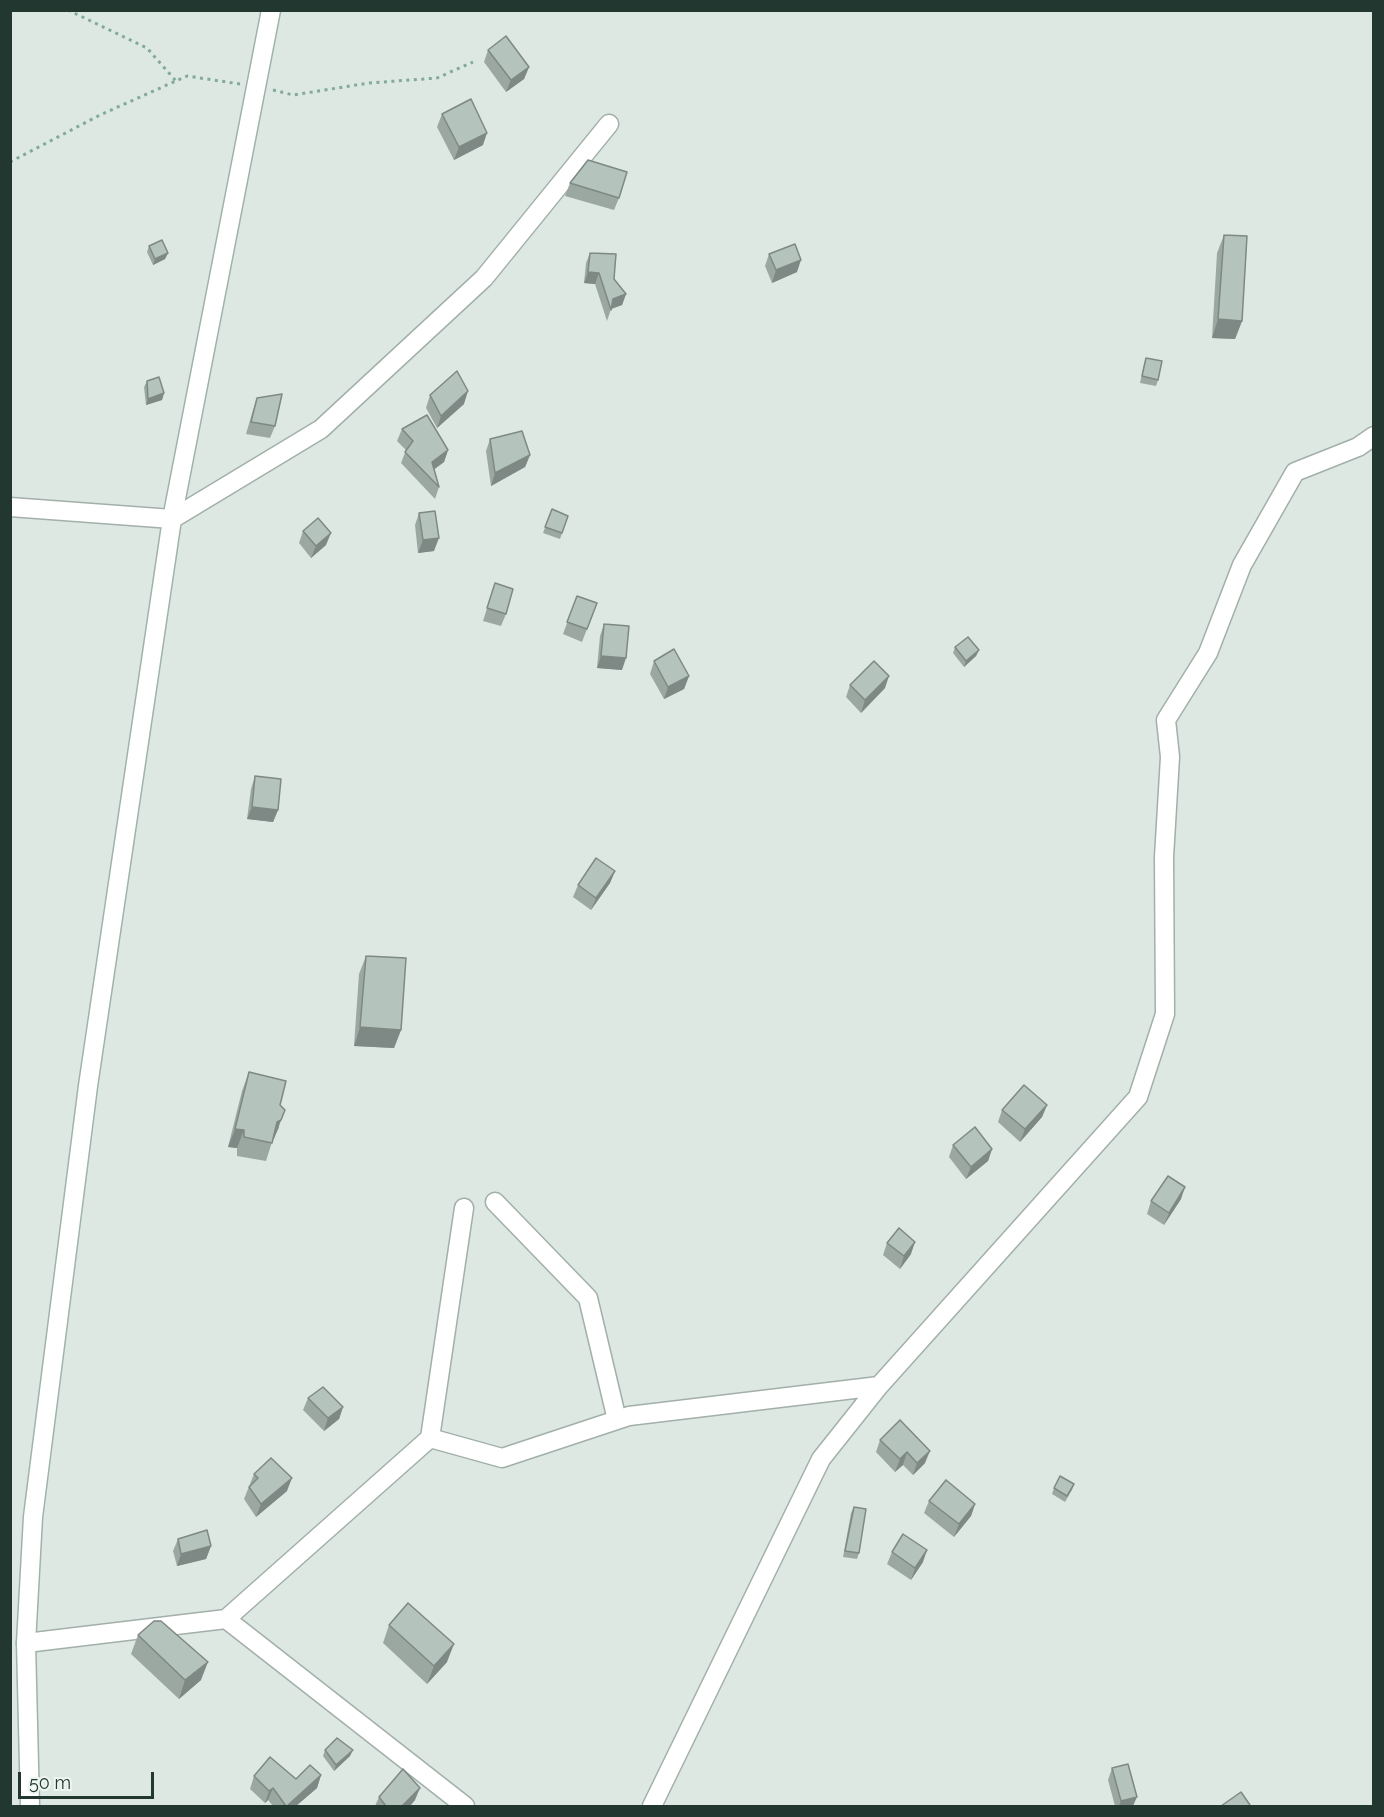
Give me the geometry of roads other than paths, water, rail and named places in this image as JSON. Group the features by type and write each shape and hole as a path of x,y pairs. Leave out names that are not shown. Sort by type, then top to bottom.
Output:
{"street":[{"path":"30,1806 26,1644 33,1517 88,1086 172,519 271,10"},
{"path":"10,507 172,519 321,429 484,278 609,124"},
{"path":"652,1806 821,1459 879,1386 1138,1097 1165,1014 1164,857 1170,757 1166,720 1208,653 1242,565 1295,472 1358,447 1374,436"},
{"path":"495,1202 588,1298 616,1420"},
{"path":"26,1644 226,1618 430,1438 464,1208"},
{"path":"430,1438 502,1458 629,1416 879,1386"},
{"path":"226,1618 465,1806"}]}
